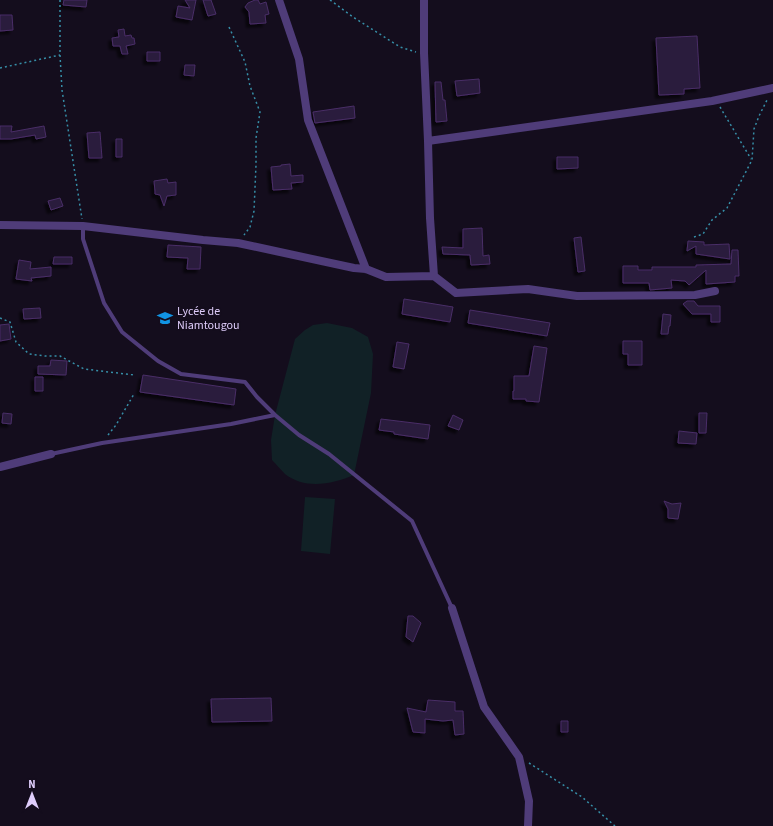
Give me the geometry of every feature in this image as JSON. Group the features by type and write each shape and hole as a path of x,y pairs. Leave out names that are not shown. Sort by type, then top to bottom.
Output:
{"street":[{"path":"279,0 299,59 308,120 366,268"},
{"path":"424,0 424,54 430,218 434,276"},
{"path":"428,141 771,92"},
{"path":"0,225 83,226 238,243 354,268 366,268 386,277 434,276 456,293 528,289 577,296 695,296 715,291"},
{"path":"0,467 51,454"},
{"path":"452,608 484,707 519,757 529,802 528,826"}],"lane":[{"path":"83,226 83,239 104,303 122,332 158,361 181,374 245,382 257,397 275,415 299,435 329,454 412,521 452,608"},
{"path":"51,454 102,443 231,424 275,415"}],"path":[{"path":"60,0 60,55 62,90 83,226"},
{"path":"330,0 353,17 400,47 424,54"},
{"path":"229,27 245,62 250,86 260,112 256,138 254,211 250,227 238,243"},
{"path":"0,68 60,55"},
{"path":"694,237 703,234 712,220 727,208 752,160 754,129 771,92"},
{"path":"712,100 719,106 752,160"},
{"path":"0,318 10,322 16,342 29,354 60,356 84,370 134,375"},
{"path":"102,443 116,425 134,394"},
{"path":"519,757 582,797 616,826"}],"shaded area":[{"path":"327,323 352,328 368,337 373,354 371,393 354,475 328,483 310,484 293,479 285,474 272,460 271,440 275,415 295,339 313,325"},
{"path":"305,497 335,499 330,554 301,551"}],"building":[{"path":"64,0 87,0 86,7 63,5"},
{"path":"185,0 196,0 192,20 176,17 178,6 190,8"},
{"path":"203,0 211,0 216,14 208,16"},
{"path":"258,0 260,4 266,2 269,14 265,15 266,23 250,24 249,12 245,7 248,3"},
{"path":"0,15 12,15 13,30 0,31"},
{"path":"124,29 125,36 131,35 132,38 134,38 135,44 126,46 128,54 122,54 120,46 113,46 112,38 119,37 118,30"},
{"path":"697,36 700,88 684,89 684,94 659,95 656,38"},
{"path":"147,52 160,52 160,61 147,61"},
{"path":"185,65 195,65 194,76 184,75"},
{"path":"479,79 480,93 457,96 455,81"},
{"path":"435,82 441,82 443,100 445,100 447,121 436,122"},
{"path":"354,106 355,118 315,123 313,112"},
{"path":"0,126 12,126 11,132 44,126 46,137 36,139 35,135 11,139 0,139"},
{"path":"100,132 102,158 89,158 87,133"},
{"path":"116,139 122,139 122,157 116,157"},
{"path":"557,157 578,157 578,168 557,169"},
{"path":"290,164 291,176 303,175 303,182 291,183 292,189 273,190 271,167"},
{"path":"167,179 168,183 176,182 176,195 167,196 164,206 160,195 155,194 154,181"},
{"path":"60,198 63,206 51,210 48,201"},
{"path":"482,228 483,256 489,255 490,264 471,265 470,255 443,254 442,247 463,248 463,229"},
{"path":"581,237 585,271 578,272 574,238"},
{"path":"688,241 704,242 704,245 729,244 730,259 696,254 696,246 687,251"},
{"path":"168,245 201,247 200,269 187,269 188,258 167,257"},
{"path":"732,250 738,250 739,276 735,276 735,282 706,284 706,270 689,285 685,281 671,280 672,288 650,290 649,283 623,283 623,266 638,266 638,270 652,270 652,267 696,267 696,265 731,264"},
{"path":"54,257 72,257 72,264 53,264"},
{"path":"19,260 31,262 30,269 51,267 51,276 31,278 32,281 16,279"},
{"path":"404,299 453,307 450,322 402,314"},
{"path":"687,301 694,301 698,306 720,306 720,322 711,322 711,314 692,314 683,304"},
{"path":"40,308 41,318 24,319 23,309"},
{"path":"470,310 550,323 547,336 468,323"},
{"path":"663,314 671,315 668,334 661,334"},
{"path":"9,324 11,339 0,341 0,325"},
{"path":"623,341 642,341 642,365 628,365 628,354 623,354"},
{"path":"397,342 409,344 404,369 393,367"},
{"path":"534,346 547,348 539,402 526,401 526,399 513,399 514,376 529,376"},
{"path":"51,360 67,361 66,375 38,374 38,366 50,366"},
{"path":"143,375 236,389 234,405 140,392"},
{"path":"35,377 43,377 43,391 35,391"},
{"path":"3,413 12,414 11,424 2,423"},
{"path":"699,413 707,413 706,433 699,433"},
{"path":"453,415 463,420 459,430 448,426"},
{"path":"381,419 430,425 428,439 394,434 394,432 379,430"},
{"path":"679,431 697,433 696,444 678,443"},
{"path":"664,501 672,504 681,503 678,519 668,518 668,509"},
{"path":"408,616 413,616 421,623 413,642 406,637"},
{"path":"271,698 272,721 212,722 211,699"},
{"path":"428,700 455,702 455,711 463,711 464,734 455,735 453,720 443,721 425,719 425,733 413,732 407,708 426,712"},
{"path":"561,721 568,721 568,732 561,732"}],"place":[{"name":"Lycée de Niamtougou","path":"165,318"}]}
